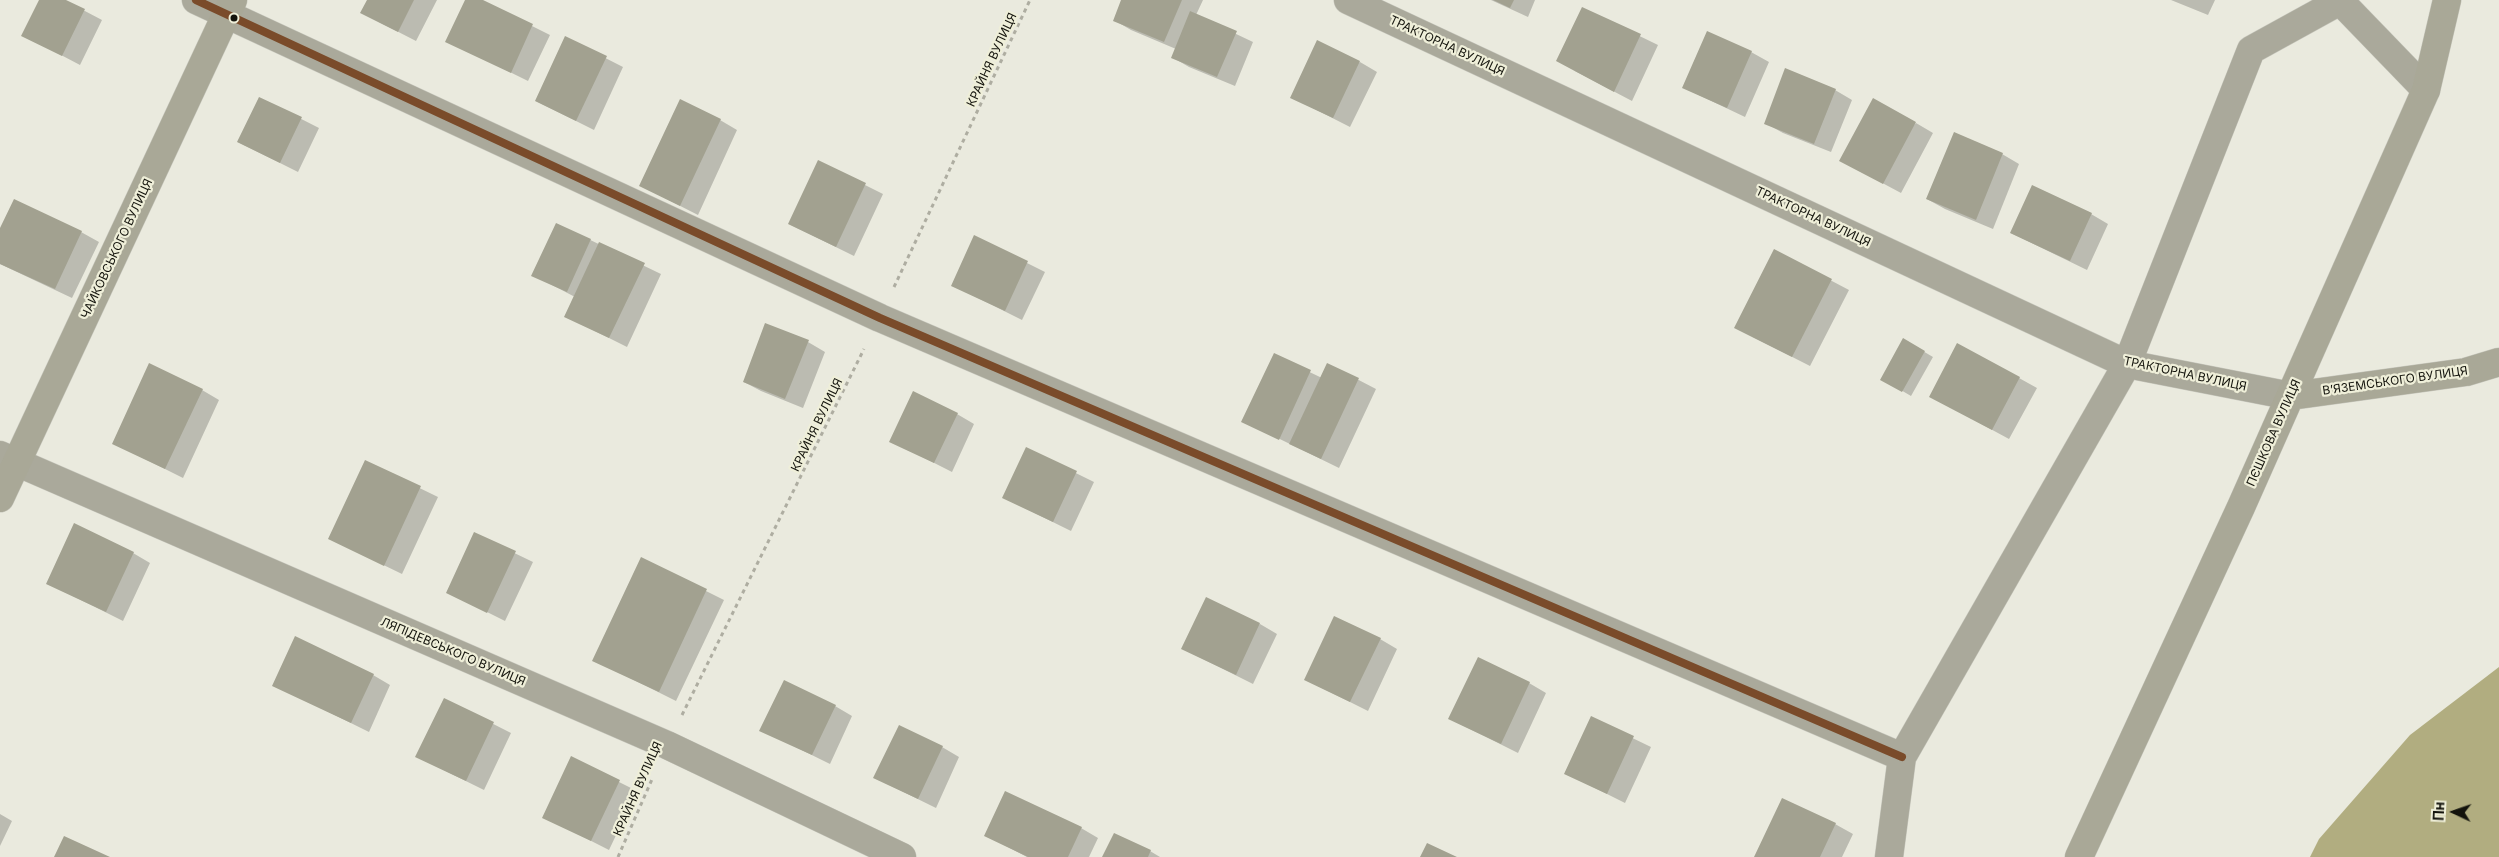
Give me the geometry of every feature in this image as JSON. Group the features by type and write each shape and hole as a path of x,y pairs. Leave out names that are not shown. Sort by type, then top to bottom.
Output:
{"street":[{"path":"196,0 230,7 880,318 1902,757"},
{"name":"ТРАКТОРНА ВУЛИЦЯ","path":"1348,0 2127,364 2291,396"},
{"path":"1888,857 1902,757 2127,364 2251,50 2340,0 2426,90"},
{"name":"ПЄШКОВА ВУЛИЦЯ","path":"2079,857 2291,396 2426,90 2447,0"},
{"name":"ЧАЙКОВСЬКОГО ВУЛИЦЯ","path":"0,498 9,459 230,7"},
{"name":"В’ЯЗЕМСЬКОГО ВУЛИЦЯ","path":"2291,396 2466,372 2499,362"},
{"name":"ЛЯПІДЕВСЬКОГО ВУЛИЦЯ","path":"9,459 667,745 902,857"}],"path":[{"name":"КРАЙНЯ ВУЛИЦЯ","path":"618,857 667,745 880,318 1030,0"}],"shaded area":[{"path":"2499,667 2499,857 2310,857 2319,839 2410,735"}],"building":[{"path":"39,0 66,0 85,9 62,56 21,36"},
{"path":"367,0 414,0 398,32 360,13"},
{"path":"465,0 483,0 533,24 511,73 445,42"},
{"path":"1121,0 1182,0 1164,42 1113,21"},
{"path":"1493,0 1514,0 1510,8"},
{"path":"1582,7 1641,34 1614,92 1556,61"},
{"path":"1190,11 1237,31 1217,77 1171,58"},
{"path":"1707,31 1752,51 1727,108 1682,88"},
{"path":"565,36 607,56 576,121 535,101"},
{"path":"1317,40 1360,61 1333,118 1290,98"},
{"path":"1785,68 1836,89 1814,144 1764,124"},
{"path":"259,97 302,117 280,163 237,142"},
{"path":"1873,98 1916,122 1883,184 1839,161"},
{"path":"680,99 721,119 680,206 639,186"},
{"path":"1954,132 2003,153 1976,220 1926,199"},
{"path":"818,160 866,183 836,247 788,224"},
{"path":"2032,185 2092,213 2070,261 2010,233"},
{"path":"14,199 82,231 55,289 0,264 0,228"},
{"path":"556,223 591,239 567,292 531,276"},
{"path":"974,235 1028,261 1005,311 951,286"},
{"path":"599,242 645,263 609,338 564,317"},
{"path":"1774,249 1832,279 1792,357 1734,328"},
{"path":"765,323 809,340 785,399 743,382"},
{"path":"1903,338 1925,351 1902,392 1880,380"},
{"path":"1957,343 2020,377 1992,430 1929,397"},
{"path":"1274,353 1311,370 1279,440 1241,422"},
{"path":"149,363 203,389 165,469 112,444"},
{"path":"1327,363 1359,378 1321,459 1289,444"},
{"path":"913,391 958,413 934,463 889,442"},
{"path":"1026,447 1077,471 1053,522 1002,498"},
{"path":"365,460 421,486 384,566 328,539"},
{"path":"74,523 134,552 106,612 46,584"},
{"path":"474,532 516,551 487,613 446,593"},
{"path":"641,557 707,589 659,692 592,661"},
{"path":"1206,597 1260,623 1236,675 1181,649"},
{"path":"1334,616 1381,638 1350,702 1304,680"},
{"path":"295,636 374,674 351,723 272,686"},
{"path":"1478,657 1530,682 1501,744 1448,719"},
{"path":"784,680 836,705 812,755 759,731"},
{"path":"444,698 494,722 466,781 415,757"},
{"path":"1591,716 1634,736 1607,794 1564,774"},
{"path":"899,725 943,746 918,799 873,778"},
{"path":"571,756 620,780 591,841 542,818"},
{"path":"1005,791 1082,827 1068,857 1028,857 984,836"},
{"path":"1782,798 1836,823 1820,857 1754,857"},
{"path":"1114,833 1151,850 1148,857 1102,857"},
{"path":"64,836 110,857 54,857"},
{"path":"1427,843 1457,857 1420,857"}],"transit line":[{"path":"196,0 880,318 1902,757"}]}
